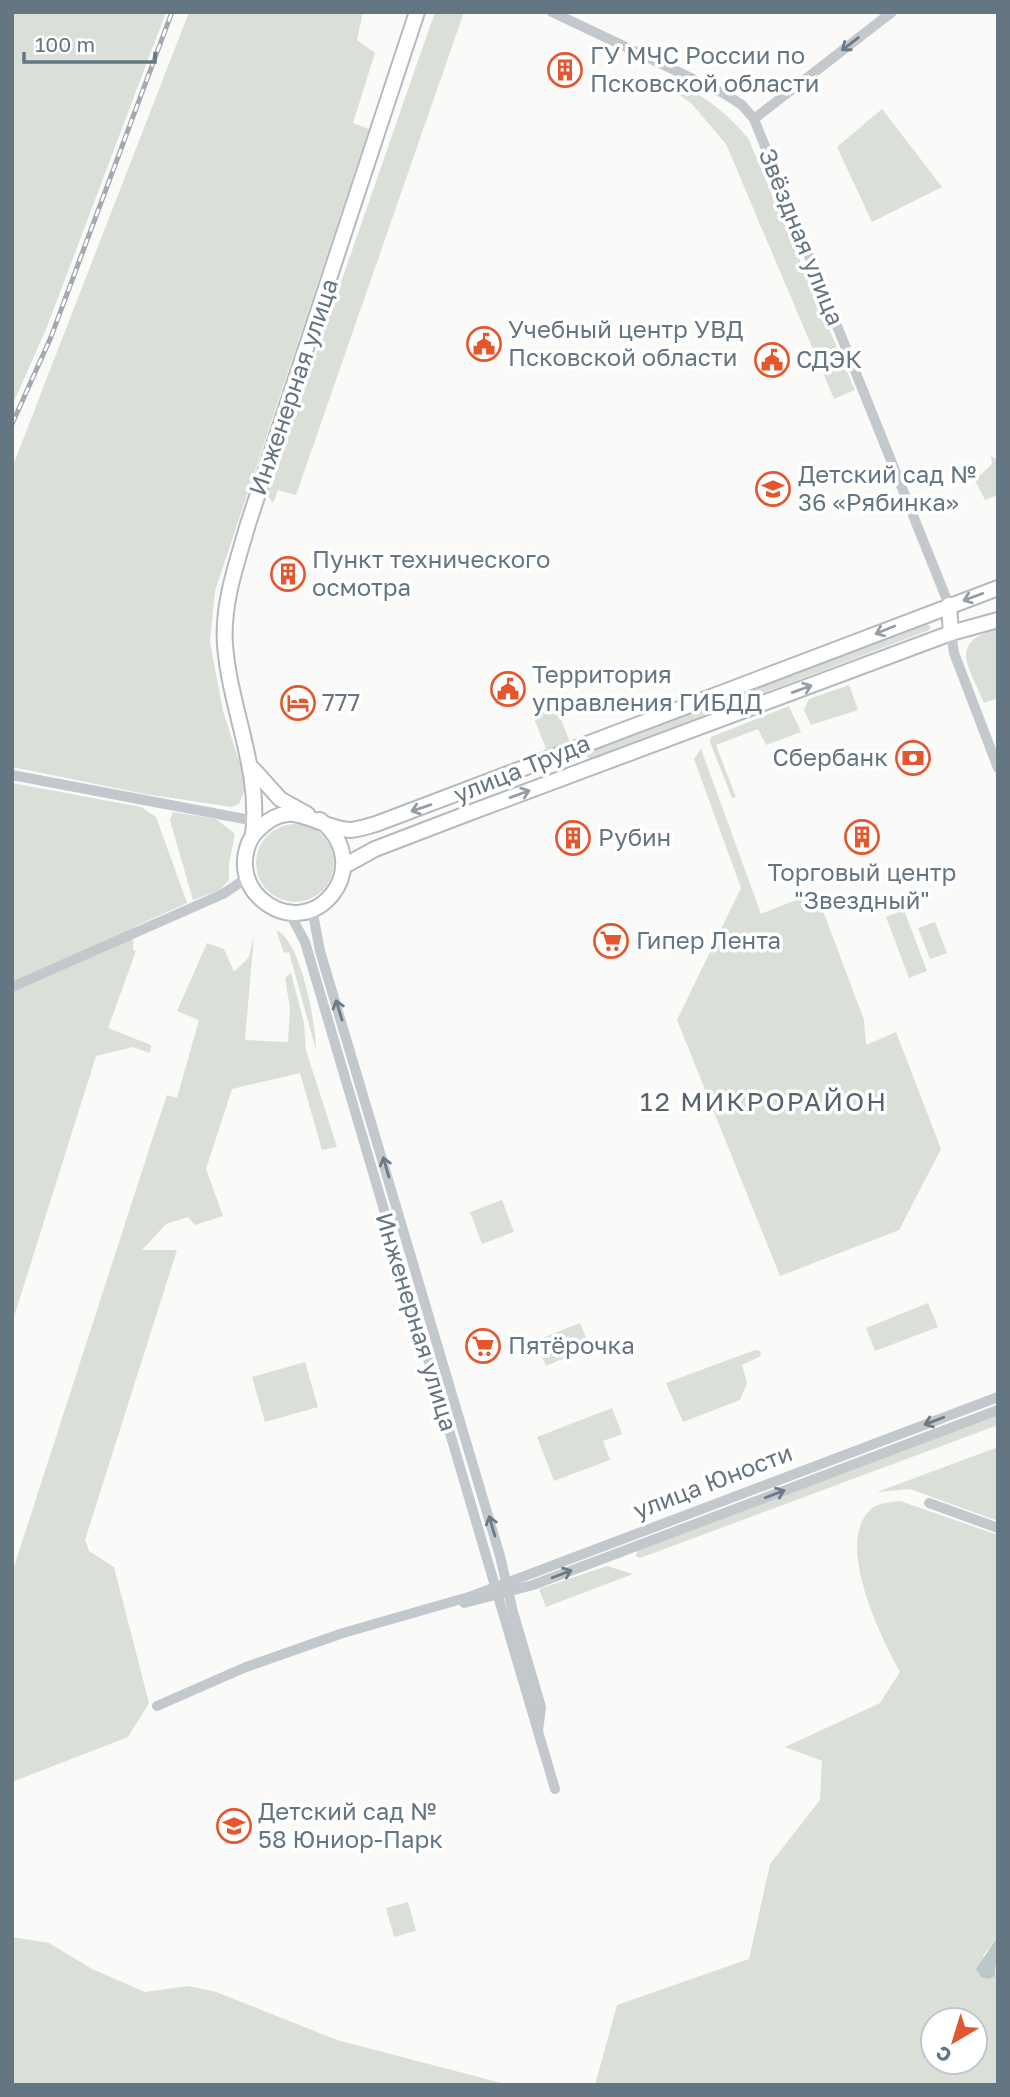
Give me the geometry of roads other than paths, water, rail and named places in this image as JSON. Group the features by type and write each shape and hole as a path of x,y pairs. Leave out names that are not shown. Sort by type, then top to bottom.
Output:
{"main road":[{"name":"Инженерная улица","path":"247,878 245,855 254,828 252,768 235,706 225,647 225,614 231,583 247,524 417,12"},
{"name":"улица Труда","path":"315,818 350,830 376,824 998,588"},
{"name":"Звёздная улица","path":"948,605 951,633"},
{"name":"улица Труда","path":"344,866 375,849 469,813 951,633 998,620"},
{"name":"Инженерная улица","path":"252,768 280,799 315,818 338,840 344,866"},
{"path":"254,828 279,816 295,813 315,818"},
{"path":"247,878 258,897 267,904 289,912 312,909 331,897 338,888 344,866"}],"street":[{"name":"Звёздная улица","path":"552,12 725,94 742,105 754,119 948,605"},
{"path":"754,119 892,12"},
{"name":"Звёздная улица","path":"951,633 954,653 998,768"},
{"path":"12,775 254,828"},
{"path":"12,987 223,894 247,878"},
{"name":"Инженерная улица","path":"312,909 319,947 480,1484 502,1590"},
{"name":"Инженерная улица","path":"289,912 305,942 502,1590 541,1707 537,1733 555,1789"},
{"name":"улица Юности","path":"502,1590 998,1397"},
{"name":"улица Юности","path":"157,1706 246,1667 319,1642 502,1590 998,1410"},
{"path":"929,1503 998,1528"}],"railway":[{"path":"12,424 51,337 172,12"}],"place":[{"name":"ГУ МЧС России по Псковской области","path":"565,70"},
{"name":"Учебный центр УВД Псковской области","path":"484,344"},
{"name":"СДЭК","path":"772,360"},
{"name":"Детский сад № 36 «Рябинка»","path":"773,489"},
{"name":"Пункт технического осмотра","path":"288,574"},
{"name":"Территория управления ГИБДД","path":"508,689"},
{"name":"777","path":"298,703"},
{"name":"Сбербанк","path":"913,758"},
{"name":"Торговый центр \"Звездный\"","path":"862,837"},
{"name":"Рубин","path":"573,838"},
{"name":"Гипер Лента","path":"611,941"},
{"name":"Пятёрочка","path":"483,1346"},
{"name":"Детский сад № 58 Юниор-Парк","path":"234,1826"}],"district":[{"name":"12 МИКРОРАЙОН","path":"764,1102"}]}
